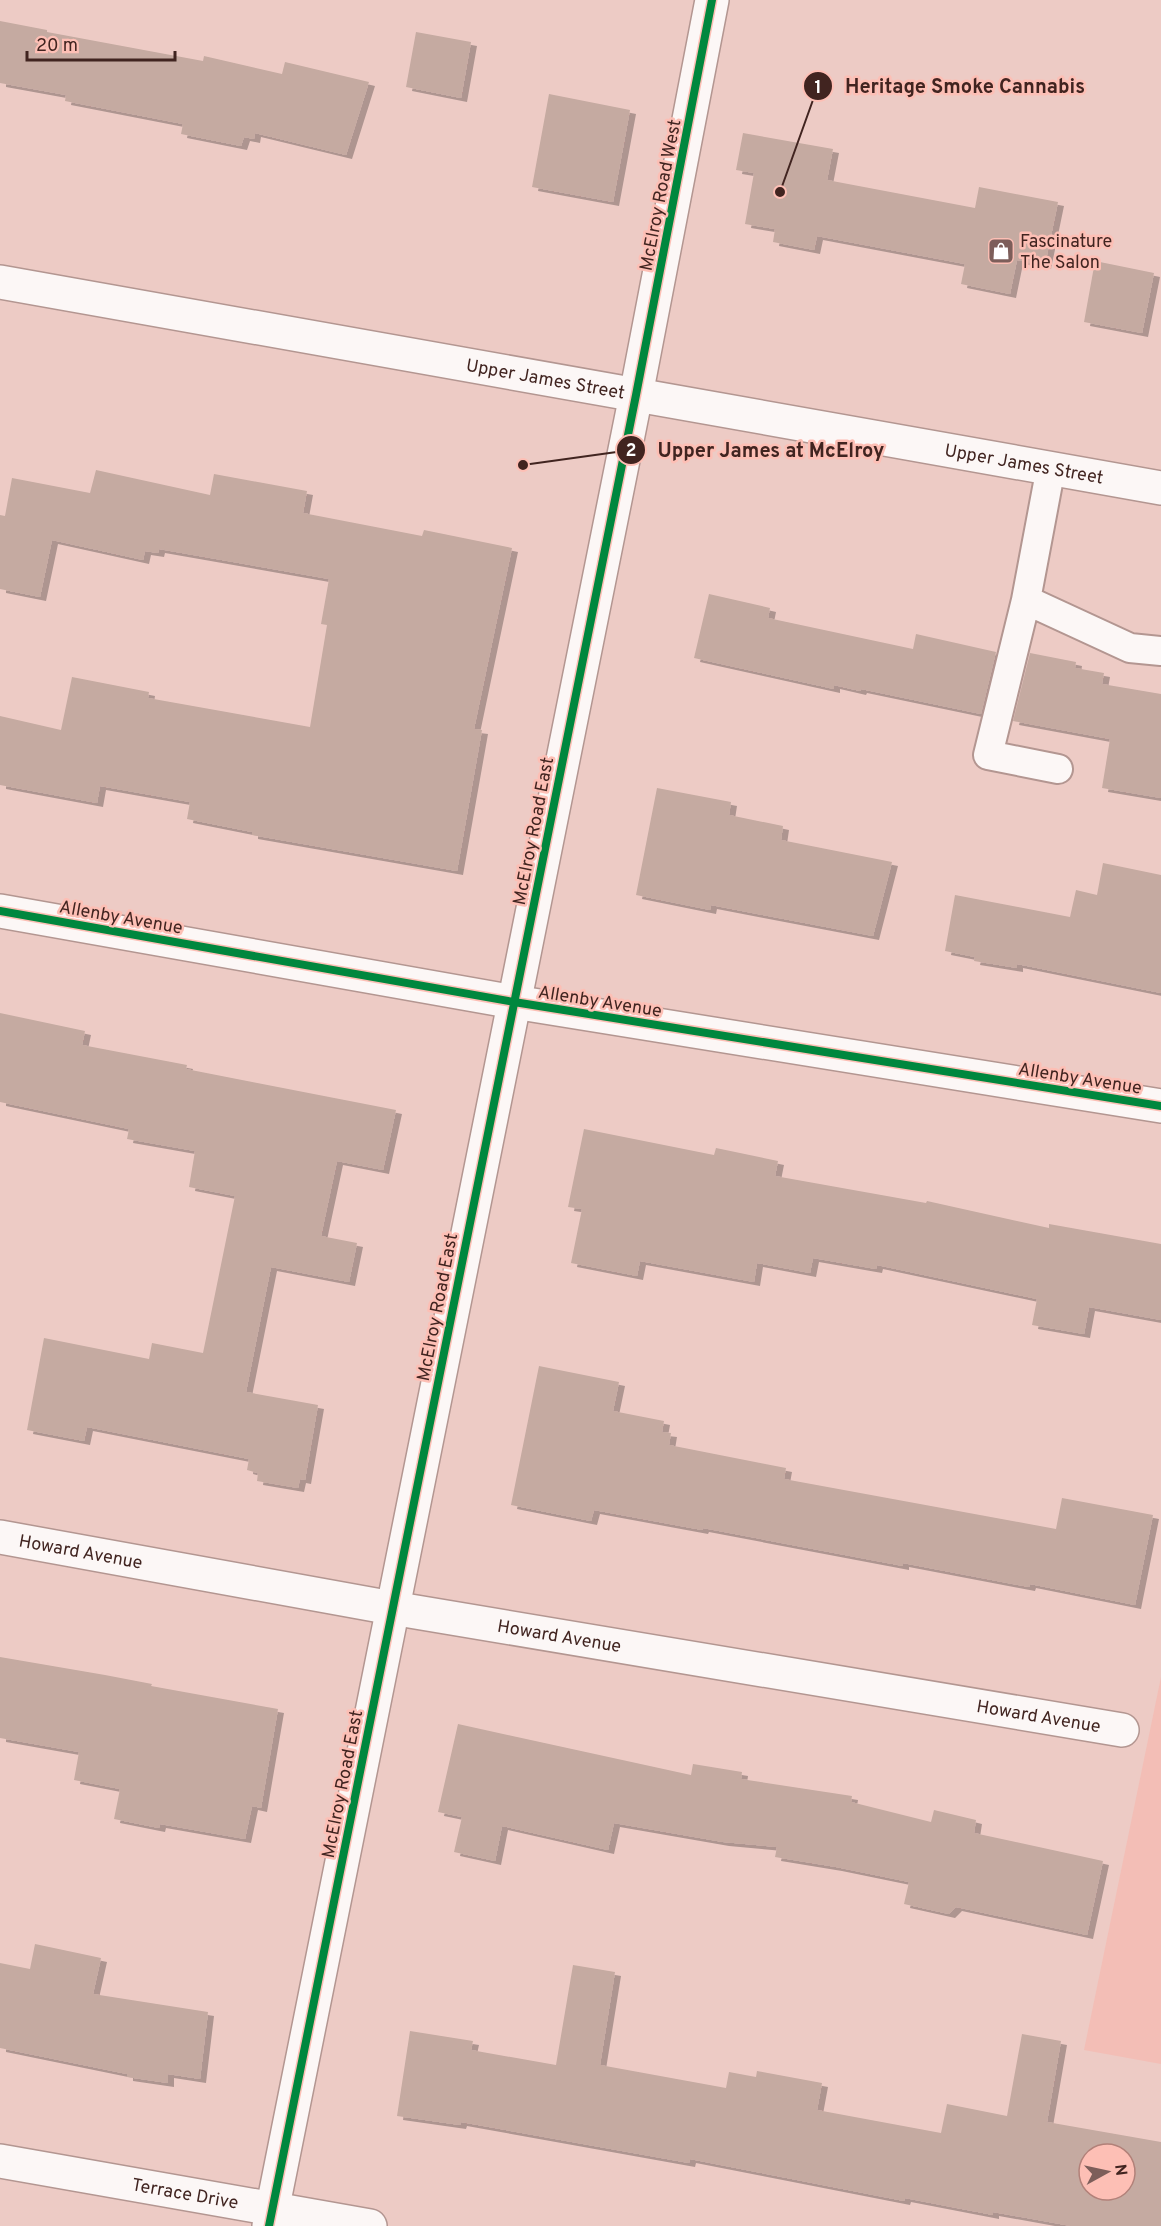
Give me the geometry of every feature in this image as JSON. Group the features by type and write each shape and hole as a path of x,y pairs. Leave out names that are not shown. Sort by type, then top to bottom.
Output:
{"street":[{"name":"McElroy Road West","path":"636,395 712,0"},
{"name":"Upper James Street","path":"0,282 1161,488"},
{"name":"McElroy Road East","path":"271,2217 636,395"},
{"name":"Allenby Avenue","path":"0,910 514,1002 1161,1106"},
{"name":"Howard Avenue","path":"0,1537 392,1608 1122,1730"},
{"name":"Terrace Drive","path":"0,2162 271,2217 370,2226"}],"lane":[{"path":"1051,467 1026,600 988,754 1058,769"},
{"path":"1026,600 1130,648 1161,651"}],"shaded area":[{"path":"1161,1677 1161,2064 1084,2050"}],"building":[{"path":"0,21 203,61 204,56 282,74 285,62 369,82 346,155 255,133 254,139 244,137 241,146 181,134 183,124 65,101 66,95 0,83"},
{"path":"416,32 471,42 461,98 406,87"},
{"path":"549,94 630,110 613,202 532,187"},
{"path":"743,133 833,149 827,180 975,208 979,187 1058,202 1045,265 1017,260 1010,294 961,284 965,264 817,236 814,250 773,242 775,229 745,224 754,173 736,170"},
{"path":"1095,261 1154,273 1142,333 1084,322"},
{"path":"96,470 210,495 214,474 307,491 303,513 422,536 424,530 512,548 474,729 482,730 457,871 252,835 252,832 187,819 190,802 100,786 97,803 0,785 0,716 61,730 72,677 149,692 148,698 310,727 327,625 321,624 329,579 159,549 158,553 145,551 143,560 52,540 40,597 0,589 0,515 5,516 12,478 90,493"},
{"path":"709,594 770,608 768,618 913,649 916,634 996,652 981,714 861,689 860,691 834,685 834,689 694,658"},
{"path":"1030,653 1076,662 1075,668 1104,673 1102,684 1161,694 1161,798 1102,788 1110,739 1013,721"},
{"path":"657,788 731,802 729,815 783,826 781,840 892,862 873,936 711,905 710,910 636,895"},
{"path":"1103,863 1161,875 1161,993 1017,964 1017,968 974,961 975,957 945,951 955,895 1070,917 1076,890 1097,895"},
{"path":"0,1013 85,1031 82,1045 187,1065 186,1069 396,1110 383,1170 337,1161 321,1236 357,1243 349,1282 271,1267 246,1392 318,1405 305,1480 300,1479 298,1488 257,1481 258,1473 247,1470 249,1459 87,1427 84,1441 27,1430 44,1338 149,1359 152,1343 203,1353 235,1196 189,1187 195,1151 127,1139 129,1129 0,1102"},
{"path":"584,1129 714,1155 716,1148 778,1161 775,1176 926,1203 927,1201 1049,1228 1049,1224 1161,1244 1161,1320 1089,1307 1084,1334 1032,1325 1037,1299 877,1265 876,1269 813,1258 810,1273 757,1263 754,1282 640,1261 637,1276 571,1263 582,1209 568,1207"},
{"path":"539,1366 619,1382 613,1411 664,1421 662,1432 671,1433 669,1445 786,1468 784,1479 1056,1529 1062,1498 1153,1515 1135,1605 1030,1584 1029,1587 903,1563 903,1566 594,1510 591,1521 511,1505"},
{"path":"0,1657 278,1709 261,1808 252,1806 245,1839 160,1824 159,1828 114,1819 120,1789 74,1780 79,1752 0,1738"},
{"path":"458,1724 691,1775 693,1764 742,1772 741,1779 852,1796 851,1802 931,1822 934,1810 976,1820 974,1833 1103,1861 1087,1935 956,1907 949,1914 904,1904 909,1882 775,1857 777,1847 723,1842 614,1823 608,1850 502,1826 495,1861 454,1852 462,1817 438,1812"},
{"path":"35,1944 101,1958 93,1994 208,2012 200,2079 168,2074 168,2083 127,2077 127,2074 0,2048 0,1963 30,1969"},
{"path":"573,1965 615,1972 600,2065 726,2088 729,2072 756,2077 757,2071 822,2083 817,2110 941,2133 947,2104 1007,2116 1022,2034 1061,2041 1047,2122 1161,2142 1161,2226 1071,2226 993,2212 993,2215 905,2198 904,2201 690,2159 689,2163 461,2122 460,2125 397,2116 410,2031 473,2041 471,2050 556,2065"}],"cycle path":[{"path":"269,2226 636,395 712,0"},
{"path":"0,911 514,1002 1161,1106"}],"place":[{"name":"Heritage Smoke Cannabis","path":"780,192"},
{"name":"Fascinature The Salon","path":"1001,251"},
{"name":"Upper James at McElroy","path":"523,465"}]}
